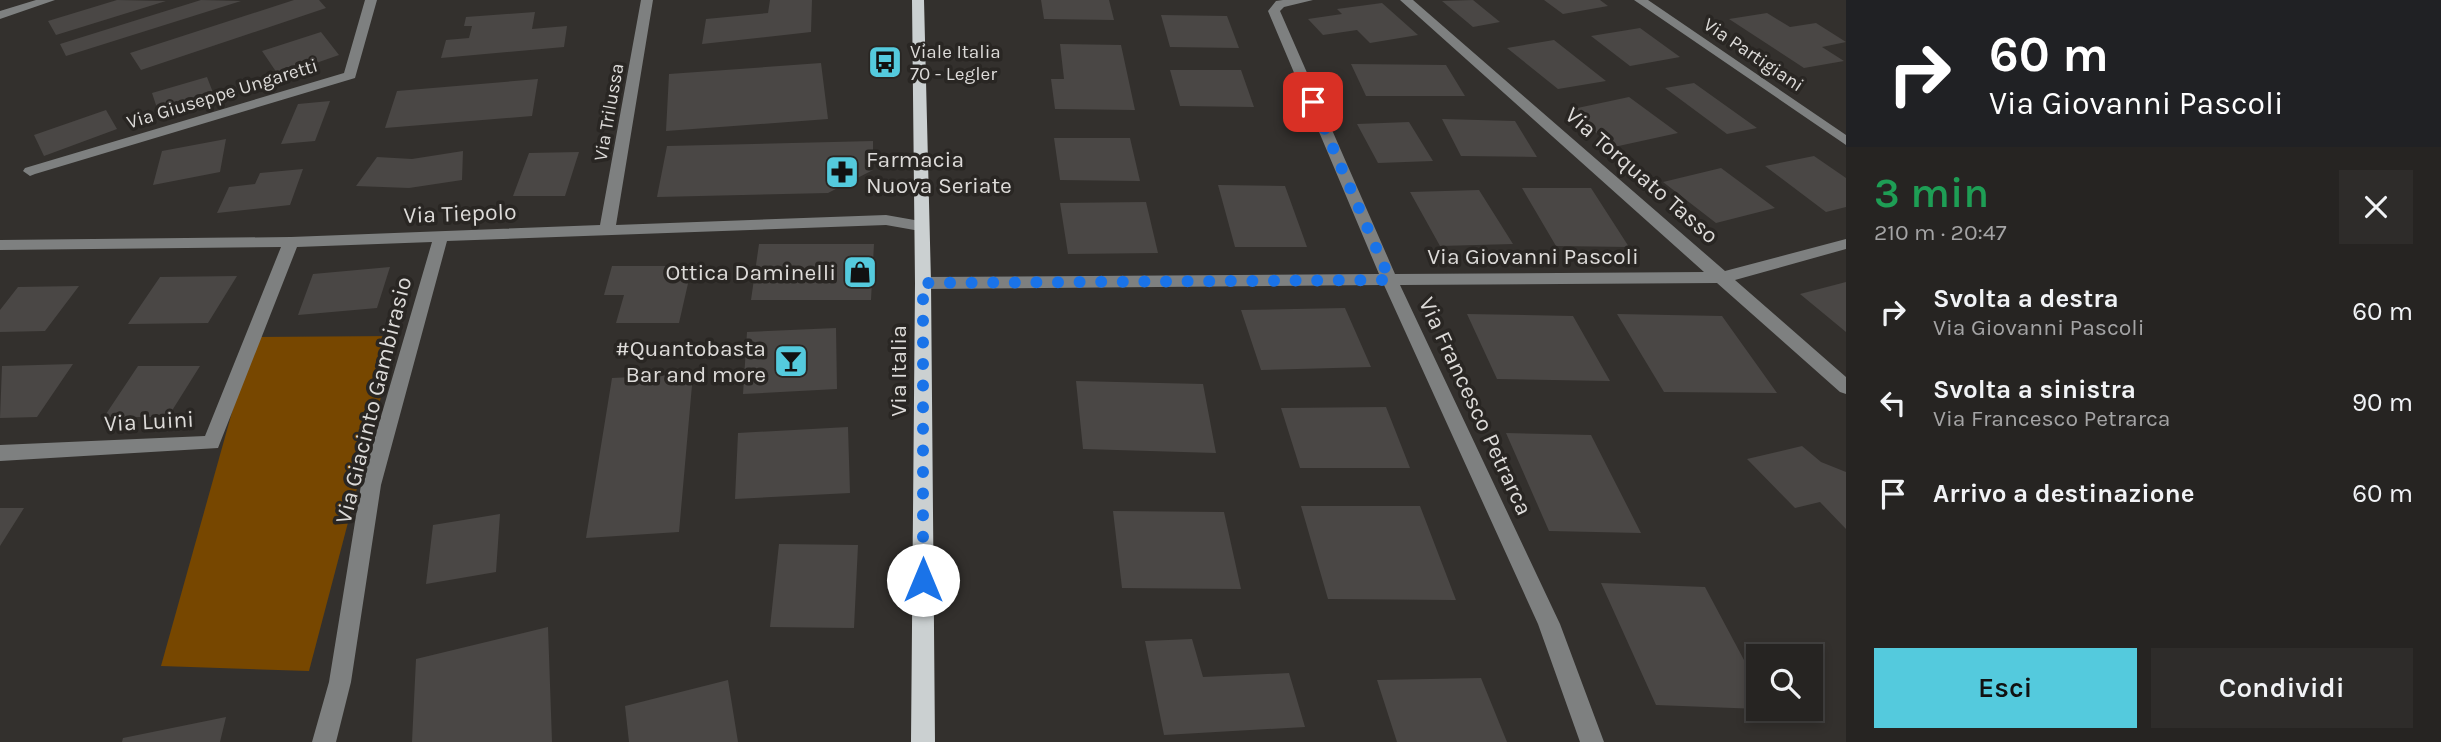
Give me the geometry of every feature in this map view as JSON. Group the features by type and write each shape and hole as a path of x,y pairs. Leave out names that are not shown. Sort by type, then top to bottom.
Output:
{"main road":[{"name":"Via Italia","path":"918,0 923,283 923,742"}],"street":[{"path":"0,15 49,0"},
{"name":"Via Giuseppe Ungaretti","path":"30,171 350,75 371,0"},
{"name":"Via Trilussa","path":"607,230 647,0"},
{"name":"Via Francesco Petrarca","path":"1307,0 1280,4 1274,10 1390,280 1549,624 1592,742"},
{"name":"Via Torquato Tasso","path":"1406,0 1846,387"},
{"name":"Via Partigiani","path":"1640,0 1846,141"},
{"name":"Via Tiepolo","path":"0,245 291,242 886,219 920,226"},
{"name":"Via Giacinto Gambirasio","path":"324,742 340,682 371,485 441,236"},
{"name":"Via Luini","path":"0,453 211,443 291,242"},
{"name":"Via Giovanni Pascoli","path":"923,283 1724,277 1846,244"}],"shaded area":[{"path":"397,336 309,671 161,666 253,337"}],"building":[{"path":"117,0 166,1 56,35 48,21"},
{"path":"201,0 241,1 66,56 60,44"},
{"path":"294,0 319,0 326,8 141,70 130,53"},
{"path":"770,0 812,0 811,32 702,44 706,19 768,13"},
{"path":"1041,0 1109,0 1114,20 1044,19"},
{"path":"1473,0 1500,22 1473,27 1442,1"},
{"path":"1544,0 1600,0 1608,6 1563,14"},
{"path":"1382,3 1418,35 1370,43 1357,30 1323,35 1308,19 1342,14 1337,9"},
{"path":"535,12 532,29 567,26 564,47 441,58 446,40 469,38 472,26 464,26 466,17"},
{"path":"1767,13 1790,27 1816,23 1846,42 1822,47 1844,61 1804,68 1729,19"},
{"path":"1161,15 1227,16 1239,48 1170,47"},
{"path":"1640,28 1680,57 1630,66 1591,36"},
{"path":"321,32 339,55 279,76 262,51"},
{"path":"1554,40 1606,81 1558,89 1507,48"},
{"path":"1060,44 1121,45 1135,110 1055,109 1051,79 1064,79"},
{"path":"821,63 828,119 666,131 669,74"},
{"path":"1351,64 1446,65 1465,96 1366,96"},
{"path":"1170,70 1241,70 1254,107 1180,106"},
{"path":"207,77 217,103 161,120 152,93"},
{"path":"538,79 532,116 385,128 397,91"},
{"path":"1694,83 1757,128 1727,134 1665,88"},
{"path":"1629,97 1678,133 1614,147 1568,110"},
{"path":"330,101 315,141 281,144 298,104"},
{"path":"106,110 117,129 44,156 34,135"},
{"path":"1442,119 1515,121 1537,157 1461,156"},
{"path":"1409,122 1433,161 1378,163 1357,124"},
{"path":"1054,138 1130,138 1140,181 1060,180"},
{"path":"226,139 220,172 153,185 162,151"},
{"path":"873,141 873,170 828,193 657,197 667,146"},
{"path":"463,151 462,180 409,188 356,186 377,157 412,159"},
{"path":"579,152 565,196 513,196 529,153"},
{"path":"1814,156 1846,178 1846,207 1826,212 1765,166"},
{"path":"1721,168 1775,208 1716,223 1663,182"},
{"path":"303,169 290,205 217,213 229,187 255,184 260,173"},
{"path":"1218,185 1285,186 1307,247 1235,247"},
{"path":"1522,188 1591,188 1629,247 1556,246"},
{"path":"1479,190 1513,244 1440,246 1410,192"},
{"path":"1146,202 1158,253 1068,254 1060,203"},
{"path":"759,244 874,244 871,300 751,300"},
{"path":"612,266 692,266 679,323 616,323 624,295 604,295"},
{"path":"390,267 377,308 298,315 313,274"},
{"path":"237,276 208,323 128,324 160,277"},
{"path":"1846,282 1846,332 1800,294"},
{"path":"79,286 45,331 0,332 0,310 18,287"},
{"path":"1345,308 1371,367 1261,370 1241,310"},
{"path":"1467,314 1573,316 1610,381 1497,379"},
{"path":"1617,314 1722,316 1777,393 1664,392"},
{"name":"#Quantobasta Bar and more","path":"836,328 837,389 743,394 747,332"},
{"path":"73,364 37,417 0,418 2,366"},
{"path":"138,366 200,366 168,417 104,417"},
{"path":"693,374 679,532 586,538 612,378"},
{"path":"1076,381 1203,384 1216,453 1083,449"},
{"path":"1386,407 1410,468 1300,468 1281,408"},
{"path":"848,427 850,493 735,499 738,433"},
{"path":"1506,433 1591,435 1641,533 1549,531"},
{"path":"1802,446 1821,462 1846,472 1846,529 1820,502 1795,508 1747,459"},
{"path":"1301,506 1420,506 1456,600 1328,599"},
{"path":"0,508 24,508 0,546"},
{"path":"1113,511 1224,512 1241,589 1122,588"},
{"path":"500,514 496,572 426,584 433,525"},
{"path":"779,544 858,545 854,628 770,627"},
{"path":"1601,583 1705,587 1746,664 1746,708 1656,705"},
{"path":"548,627 552,742 412,742 416,659"},
{"path":"1192,639 1203,677 1289,673 1305,727 1164,735 1145,641"},
{"path":"1481,678 1507,742 1397,742 1377,680"},
{"path":"728,680 738,742 629,742 625,706"},
{"path":"226,717 220,742 122,742 123,738"}],"place":[{"name":"Viale Italia 70 - Legler","path":"885,62"},
{"name":"Farmacia Nuova Seriate","path":"842,172"},
{"name":"Ottica Daminelli","path":"860,272"},
{"name":"#Quantobasta Bar and more","path":"791,361"}],"route":[{"path":"923,580 923,283 1390,280 1313,102"}]}
